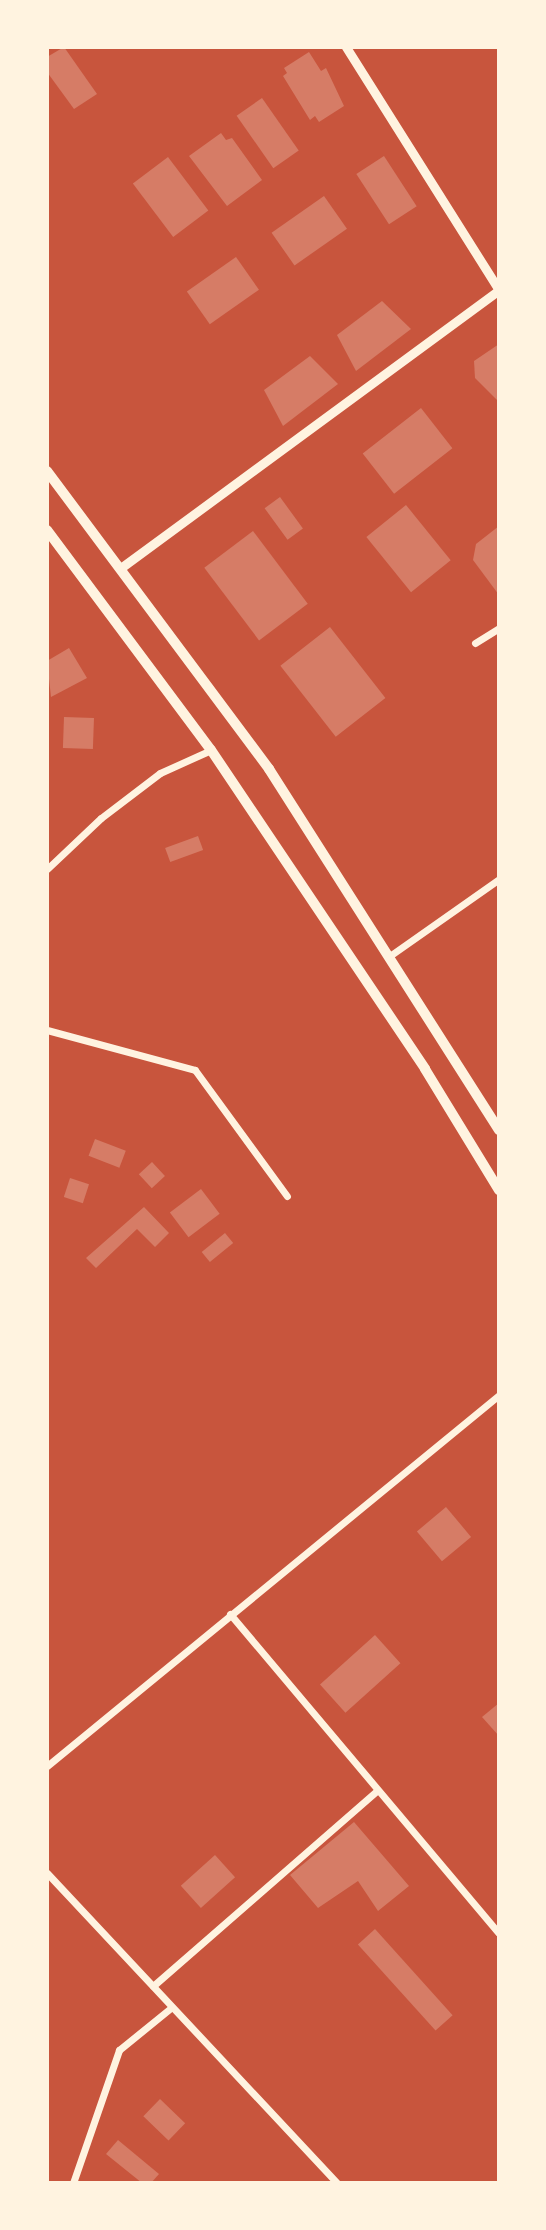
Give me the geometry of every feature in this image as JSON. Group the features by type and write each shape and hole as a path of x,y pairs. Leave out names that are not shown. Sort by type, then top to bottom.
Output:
{"main road":[{"path":"47,471 122,567 269,769 391,956 499,1130"},
{"path":"47,530 211,750 417,1058 499,1190"}],"street":[{"path":"122,567 499,290 346,47"},
{"path":"475,643 499,628"},
{"path":"47,869 101,818 160,773 211,750"},
{"path":"391,956 499,879"},
{"path":"47,1030 195,1070 287,1196"},
{"path":"47,1766 499,1395"},
{"path":"230,1614 499,1933"},
{"path":"153,1986 378,1790"},
{"path":"47,1873 337,2183"},
{"path":"73,2183 119,2050 172,2007"}],"building":[{"path":"64,47 97,94 74,109 47,72 47,57"},
{"path":"309,52 321,71 326,68 344,106 319,122 315,116 310,120 283,76 287,73 284,68"},
{"path":"262,98 299,150 273,168 237,116"},
{"path":"221,133 226,140 232,138 262,180 227,206 189,156"},
{"path":"384,156 417,206 389,224 356,174"},
{"path":"168,157 208,211 173,237 133,183"},
{"path":"324,196 347,229 295,265 272,233"},
{"path":"236,257 259,290 210,324 187,291"},
{"path":"382,301 411,329 356,371 337,335"},
{"path":"499,344 499,402 475,378 474,361"},
{"path":"310,356 338,384 283,426 264,390"},
{"path":"421,408 452,448 394,494 363,454"},
{"path":"280,497 303,529 288,540 265,508"},
{"path":"406,505 451,560 411,592 366,537"},
{"path":"499,526 499,595 473,560 476,544"},
{"path":"253,531 308,604 259,640 204,568"},
{"path":"330,627 385,698 336,737 280,666"},
{"path":"69,648 87,678 51,697 47,661"},
{"path":"64,717 94,718 93,749 63,748"},
{"path":"198,836 203,850 170,862 165,848"},
{"path":"95,1139 126,1151 119,1168 89,1156"},
{"path":"152,1162 165,1176 152,1188 139,1174"},
{"path":"70,1178 89,1184 83,1203 64,1197"},
{"path":"201,1189 220,1214 189,1237 170,1212"},
{"path":"144,1207 169,1233 155,1247 137,1229 96,1268 86,1258"},
{"path":"225,1233 233,1243 210,1262 202,1252"},
{"path":"446,1507 471,1537 442,1561 417,1531"},
{"path":"375,1635 400,1663 345,1713 320,1685"},
{"path":"499,1703 499,1736 482,1717"},
{"path":"354,1822 409,1886 378,1911 358,1881 318,1908 290,1875"},
{"path":"215,1855 235,1877 201,1908 181,1886"},
{"path":"375,1929 453,2015 436,2031 358,1944"},
{"path":"160,2099 185,2123 169,2141 143,2116"},
{"path":"118,2140 159,2174 151,2183 142,2183 106,2154"}]}
